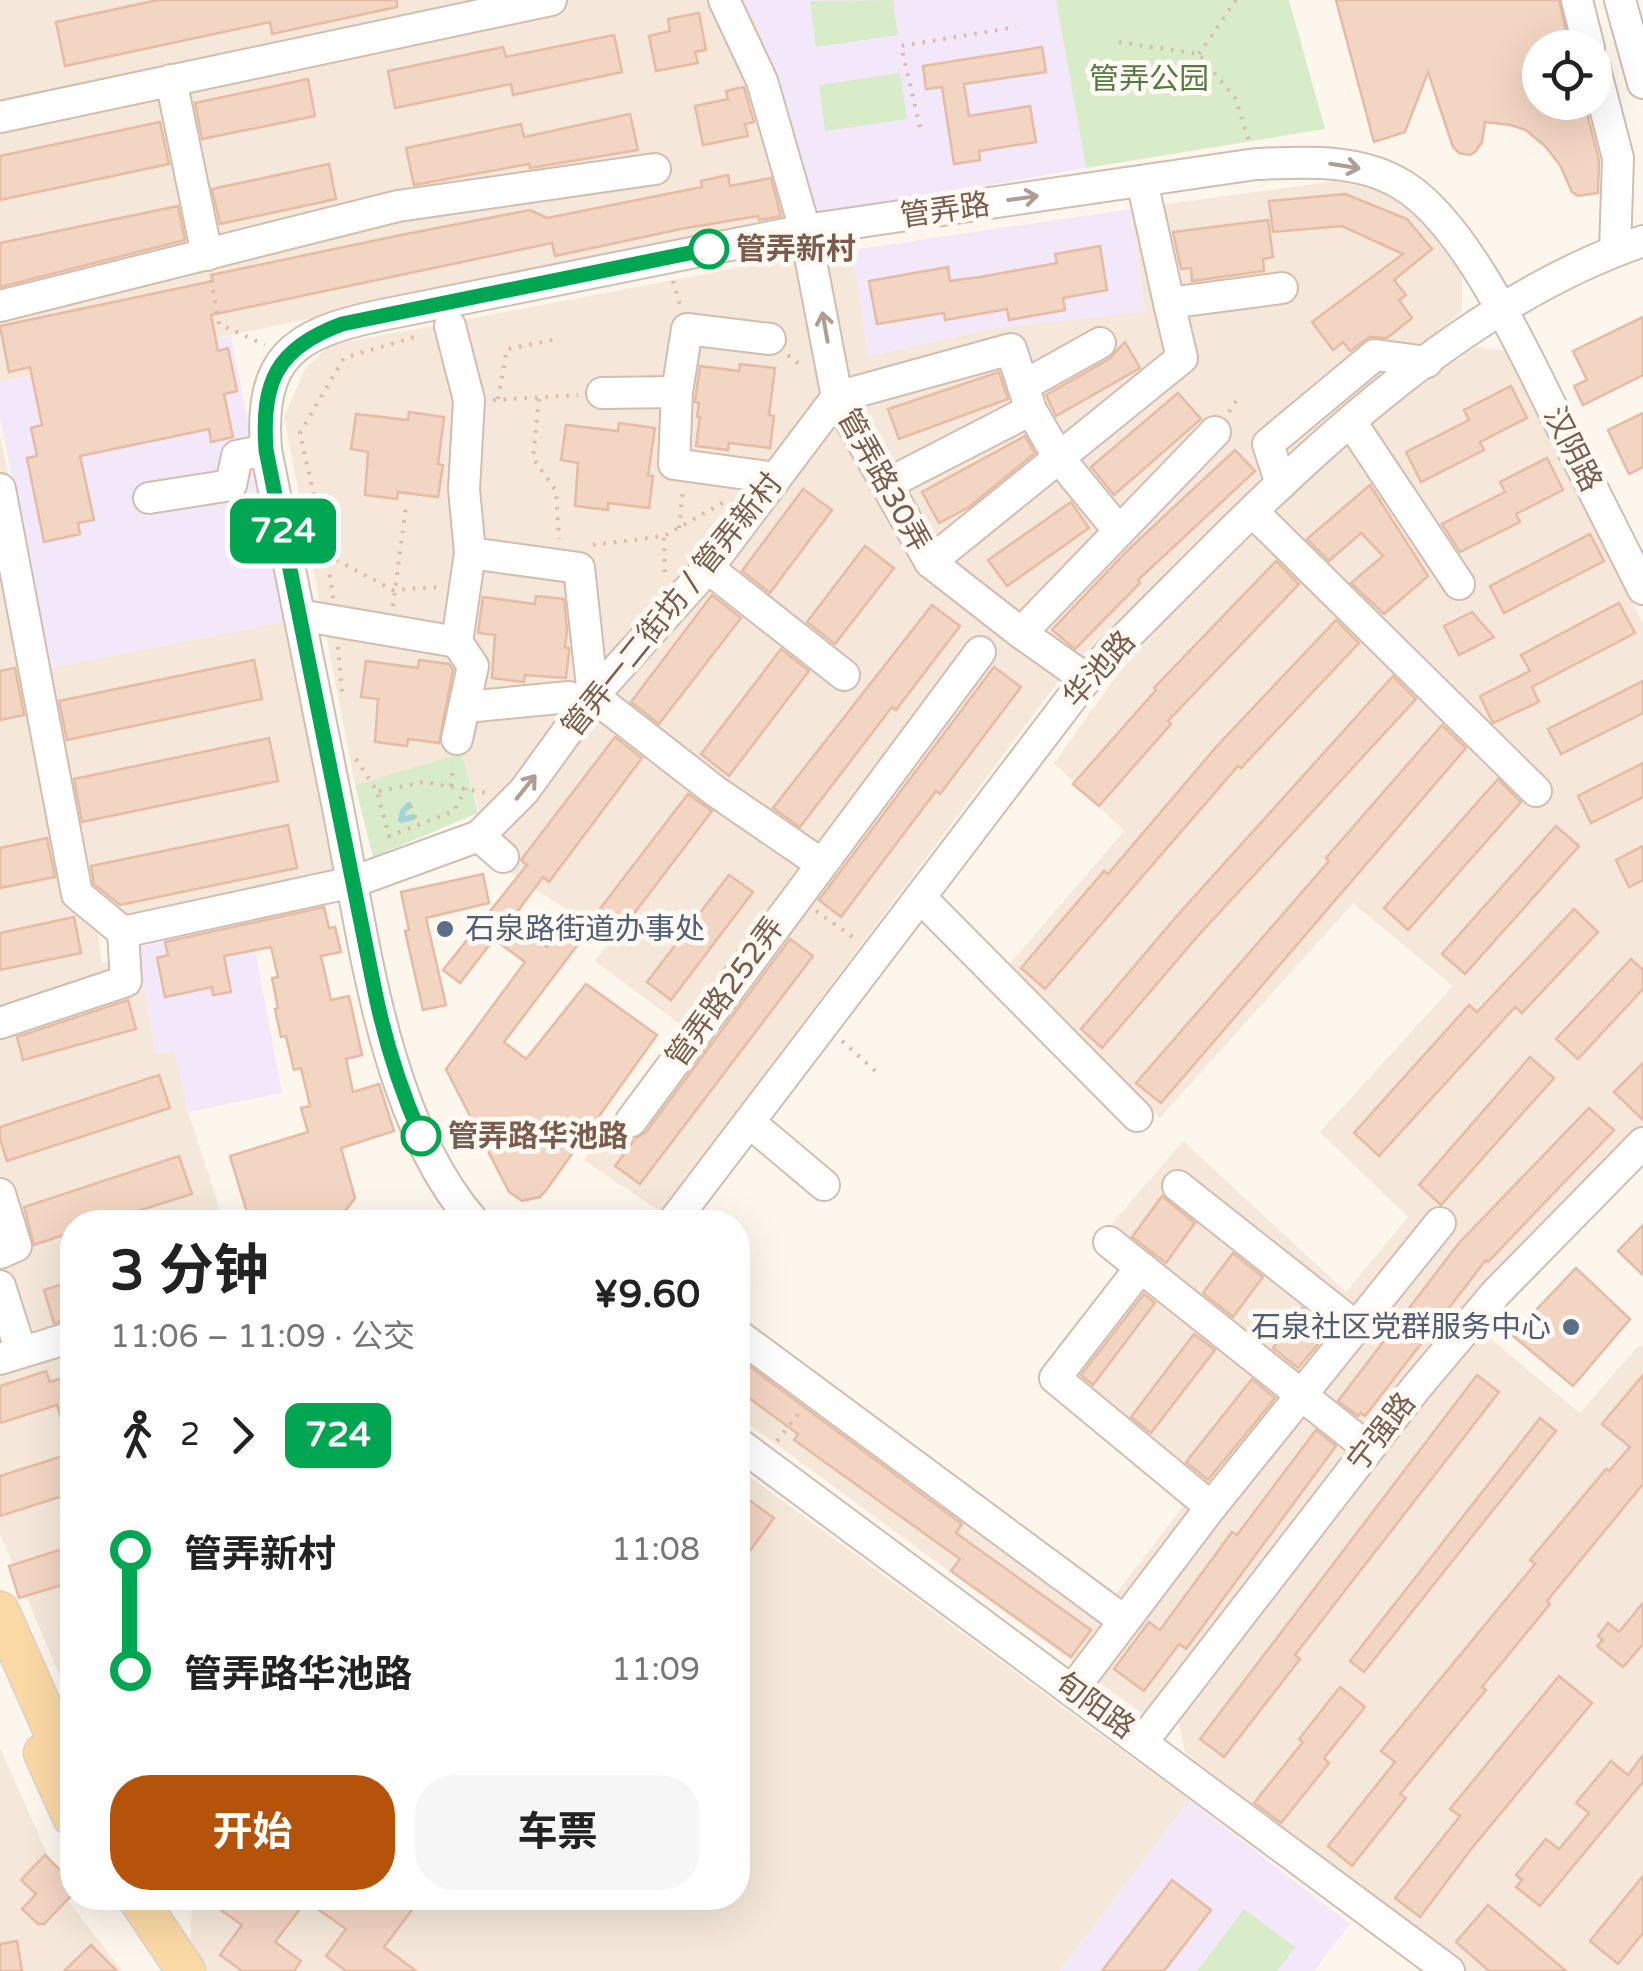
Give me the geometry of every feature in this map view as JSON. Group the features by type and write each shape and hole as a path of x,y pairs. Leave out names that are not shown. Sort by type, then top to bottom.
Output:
{"main road":[{"path":"0,1611 60,1747"},
{"path":"0,1660 60,1791"},
{"path":"139,1910 162,1971"},
{"path":"140,1910 186,1971"}],"street":[{"path":"0,117 552,0"},
{"path":"724,0 762,81 805,230 837,397"},
{"path":"1577,0 1585,30"},
{"path":"1620,0 1643,83"},
{"path":"171,80 206,256"},
{"path":"1608,120 1618,158 1629,246"},
{"name":"管弄路","path":"286,355 308,336 342,324 805,230 1256,164 1320,162 1366,169 1403,185 1436,211 1502,308"},
{"path":"0,306 398,206 655,169"},
{"path":"1142,181 1169,304 1282,288"},
{"name":"华池路","path":"682,1210 1086,679 1280,484 1351,422 1502,308 1555,278 1629,246"},
{"name":"管弄路30弄","path":"930,562 1182,358 1169,304"},
{"name":"汉阴路","path":"1502,308 1643,589"},
{"path":"450,326 484,400 464,490 470,553 458,642 473,666 457,739"},
{"path":"767,490 674,464 676,392 687,329 770,340"},
{"path":"886,484 1027,398 1100,343"},
{"name":"管弄路30弄","path":"1086,679 1020,634 930,562 837,397 1011,350 1027,398 1059,458 1119,531"},
{"path":"286,355 270,386 264,420 266,450 380,1015 410,1110 432,1161 461,1210"},
{"path":"1280,484 1268,444 1318,402 1375,355 1427,362"},
{"path":"602,393 676,392"},
{"name":"管弄一二街坊 / 管弄新村","path":"123,932 353,882 478,836 517,798 590,701 708,568 837,397"},
{"path":"1351,422 1459,584"},
{"path":"1020,634 1215,432"},
{"path":"149,498 231,485 237,456 266,450"},
{"path":"0,489 77,894 123,932 126,982 0,1023"},
{"path":"1253,512 1536,791"},
{"path":"470,553 578,568 590,701"},
{"path":"708,568 844,676"},
{"path":"300,615 458,642"},
{"name":"管弄路252弄","path":"631,1121 980,652"},
{"path":"466,707 569,697 590,701 820,863"},
{"path":"478,836 503,857"},
{"path":"920,897 1137,1116"},
{"path":"749,1122 824,1185"},
{"name":"宁强路","path":"1143,1741 1368,1448 1495,1294 1643,1143"},
{"path":"1178,1186 1355,1326"},
{"path":"0,1194 16,1246 0,1252"},
{"path":"1073,1689 1211,1507 1440,1223"},
{"path":"1108,1242 1368,1448"},
{"path":"1141,1267 1056,1378 1211,1507"},
{"path":"0,1286 10,1356 60,1341"},
{"path":"750,1344 1124,1620"},
{"name":"旬阳路","path":"750,1452 1449,1971"}],"path":[{"path":"1198,54 1236,0"},
{"path":"920,127 901,46 1016,27"},
{"path":"1119,42 1198,54 1236,98 1256,164"},
{"path":"206,256 219,324 286,355"},
{"path":"667,258 687,329"},
{"path":"342,692 328,555 300,432 344,358 450,326"},
{"path":"553,340 507,349 484,400 602,393"},
{"path":"539,399 532,458 556,491 559,538 540,563"},
{"path":"679,528 686,466"},
{"path":"585,546 664,536 728,500 767,490"},
{"path":"392,631 393,590 406,506"},
{"path":"559,538 572,542"},
{"path":"328,555 393,590 465,585"},
{"path":"347,746 377,791 390,836 454,811 466,788"},
{"path":"377,791 424,782 517,798"},
{"path":"410,806 419,825"},
{"path":"795,897 877,954"},
{"path":"823,1024 881,1076"},
{"path":"750,1452 814,1394"}],"shaded area":[{"path":"0,0 741,0 759,27 812,216 0,382"},
{"path":"741,0 1056,0 1086,168 812,216 759,27"},
{"path":"1336,181 1381,191 1418,215 1462,275 1462,311 1281,461 1063,675 662,1210 658,1210 584,1160 681,1025 595,961 612,938 494,863 462,754 355,785 284,417 305,369 330,345 747,266 852,250 869,356 995,328 1145,311 1131,209"},
{"path":"1131,209 1145,312 995,328 868,356 852,250"},
{"path":"231,336 287,621 50,668 0,418 0,382"},
{"path":"1476,347 1508,351 1643,623 1643,1126 1487,1283 1143,1714 750,1425 750,1332 1112,1599 1188,1500 1047,1379 1130,1270 1098,1240 1183,1141 1346,1292 1408,1217 1320,1132 1453,986 1353,903 1160,1118 1007,967 1124,831 1054,763 1117,675 1185,598 1286,499 1417,387"},
{"path":"0,436 50,668 287,621 335,872 97,926 102,963 137,953 156,1053 175,1051 188,1112 220,1210 60,1210 60,1676 0,1534"},
{"path":"248,912 282,1093 188,1112 175,1051 156,1054 134,936"},
{"path":"1481,1331 1580,1413 1637,1347 1643,1346 1643,1971 1463,1971 1185,1752 1178,1719"},
{"path":"750,1477 1189,1800 1060,1971 206,1971 190,1954 192,1910 750,1910"},
{"path":"0,1748 60,1883 60,1910 75,1910 122,1971 0,1971"},
{"path":"1189,1800 1350,1924 1314,1971 1060,1971"}],"green space":[{"path":"893,0 898,35 816,47 810,1"},
{"name":"管弄公园","path":"1056,0 1289,0 1325,129 1086,168"},
{"path":"900,73 907,119 825,131 819,85"},
{"path":"462,753 478,813 373,857 355,785"},
{"path":"1244,1909 1295,1947 1277,1971 1197,1971"}],"building":[{"path":"158,0 397,0 397,7 272,34 270,22 65,66 56,22"},
{"path":"1336,0 1559,0 1566,30 1522,30 1522,120 1589,120 1599,160 1598,193 1578,196 1572,192 1560,165 1545,146 1526,130 1511,125 1485,122 1482,142 1476,151 1470,155 1459,153 1453,147 1428,72 1405,132 1374,142"},
{"path":"699,13 706,50 695,52 698,63 656,71 649,36 670,31 668,19"},
{"path":"614,35 622,72 513,95 511,84 395,108 388,71 503,47 506,57"},
{"path":"1042,47 1046,72 964,84 969,116 1030,106 1036,142 979,151 980,160 954,164 942,87 926,89 923,66"},
{"path":"308,79 315,116 202,139 195,103"},
{"path":"744,87 754,122 745,124 748,136 703,145 695,106 728,99 726,91"},
{"path":"630,114 638,150 414,185 406,148 521,124 524,137"},
{"path":"160,122 169,164 0,200 0,156"},
{"path":"329,164 336,199 220,224 212,189"},
{"path":"728,175 730,186 771,178 781,216 681,229 555,256 552,243 211,315 218,351 228,348 237,391 224,394 233,437 211,442 209,429 80,456 94,520 78,523 80,534 44,542 27,458 37,456 31,428 42,425 30,367 9,372 0,326 213,281 211,275 396,236 530,210 547,218 702,187 701,181"},
{"path":"1345,194 1407,219 1432,249 1394,280 1406,295 1399,300 1412,318 1387,338 1369,337 1350,351 1343,342 1333,350 1312,322 1403,254 1342,226 1273,232 1269,201"},
{"path":"178,206 185,240 0,287 0,243"},
{"path":"1268,220 1273,257 1263,259 1264,271 1192,281 1191,268 1181,269 1173,232"},
{"path":"1100,246 1107,290 1063,298 1065,310 1009,320 1007,309 945,320 944,313 877,324 869,281 948,267 950,281 980,277 1057,263 1055,254"},
{"path":"1643,317 1643,375 1583,405 1574,386 1587,380 1573,351"},
{"path":"1125,342 1140,368 1056,416 1046,395 1109,359"},
{"path":"740,364 775,368 769,415 774,416 770,448 729,443 728,450 696,446 700,417 699,403 695,402 700,366 739,371"},
{"path":"999,372 1008,399 899,439 888,409"},
{"path":"1511,386 1527,418 1480,442 1484,450 1421,482 1406,452 1469,420 1464,410"},
{"path":"1178,393 1201,419 1114,495 1091,467"},
{"path":"409,412 444,417 438,497 398,492 397,499 365,495 368,452 351,449 356,414 408,420"},
{"path":"1643,413 1643,467 1629,474 1608,430"},
{"path":"619,423 655,428 648,475 653,476 649,508 608,503 608,510 575,506 578,463 561,460 566,425 618,431"},
{"path":"1025,436 1035,453 969,507 939,523 922,492"},
{"path":"1235,450 1255,471 1138,580 1140,583 1075,649 1052,630 1128,550"},
{"path":"1547,458 1563,490 1516,514 1520,522 1460,552 1442,524 1505,492 1500,482"},
{"path":"1370,485 1428,576 1384,614 1351,583 1383,556 1361,533 1329,561 1307,539"},
{"path":"803,489 832,510 770,593 742,571"},
{"path":"1071,502 1089,528 1007,586 988,560"},
{"path":"1590,534 1604,561 1504,613 1490,586"},
{"path":"865,546 894,568 835,644 807,622"},
{"path":"1276,561 1299,584 1168,721 1171,724 1099,806 1073,784 1154,688"},
{"path":"712,595 741,618 659,724 631,702"},
{"path":"536,596 564,599 565,647 569,648 566,678 525,675 524,682 492,678 495,635 478,633 483,597 535,604"},
{"path":"1619,603 1635,633 1532,687 1539,702 1493,723 1480,696 1530,671 1521,655"},
{"path":"932,605 960,626 800,827 773,808"},
{"path":"1472,612 1494,637 1459,655 1444,626"},
{"path":"1336,620 1359,643 1241,768 1238,766 1045,989 1021,968 1104,871 1108,874 1217,746"},
{"path":"781,649 809,671 729,776 701,754"},
{"path":"254,660 262,699 67,740 59,701"},
{"path":"419,660 449,664 453,670 439,743 408,739 407,746 375,742 378,699 361,697 366,661 418,668"},
{"path":"994,667 1021,687 841,917 819,900"},
{"path":"15,668 24,715 0,720 0,671"},
{"path":"1393,676 1416,699 1197,937 1102,1048 1081,1029 1175,918"},
{"path":"1643,681 1643,713 1561,754 1548,729"},
{"path":"1442,725 1466,748 1161,1103 1136,1083"},
{"path":"615,737 642,758 549,882 543,877 511,920 547,947 571,916 589,930 504,1042 526,1059 586,984 657,1035 547,1189 540,1197 522,1201 509,1192 446,1069 525,962 494,939 460,983 443,970 527,865 521,860"},
{"path":"269,738 278,781 82,822 74,779"},
{"path":"1643,763 1643,797 1591,823 1578,796"},
{"path":"1498,779 1521,802 1408,930 1384,908"},
{"path":"688,794 712,811 620,932 596,914"},
{"path":"288,825 297,868 120,905 94,884 91,866"},
{"path":"1556,826 1579,846 1465,974 1442,954"},
{"path":"47,838 55,877 0,888 0,848"},
{"path":"1643,846 1643,880 1629,887 1616,860"},
{"path":"483,874 489,903 426,918 446,1005 423,1010 405,931 409,930 401,892"},
{"path":"729,875 753,892 671,1000 647,982"},
{"path":"324,907 329,928 335,927 341,952 321,956 331,1000 349,996 362,1055 346,1059 353,1092 379,1084 394,1131 341,1148 355,1198 346,1210 246,1210 230,1156 308,1132 301,1108 310,1106 301,1068 294,1070 275,1009 278,1008 272,978 278,977 271,947 224,956 231,992 213,995 212,987 165,997 157,958 168,955 165,942"},
{"path":"1574,909 1598,932 1522,1013 1515,1007 1379,1156 1354,1133 1469,1005 1477,1012"},
{"path":"74,917 81,953 0,970 0,933"},
{"path":"790,939 813,956 640,1184 615,1166 635,1139 646,1132"},
{"path":"1631,959 1643,970 1643,989 1578,1059 1556,1039"},
{"path":"128,1000 136,1029 23,1060 17,1037"},
{"path":"1530,1057 1554,1078 1441,1205 1419,1185"},
{"path":"1643,1063 1643,1120 1614,1092"},
{"path":"159,1075 170,1108 7,1161 0,1127"},
{"path":"1589,1108 1614,1130 1486,1260 1365,1416 1358,1416 1338,1401 1459,1243"},
{"path":"179,1156 192,1194 141,1210 60,1210 60,1236 34,1245 24,1207"},
{"path":"1162,1196 1195,1223 1166,1263 1132,1237"},
{"path":"1643,1225 1643,1275 1618,1251"},
{"path":"1233,1253 1263,1277 1233,1317 1203,1293"},
{"name":"石泉社区党群服务中心","path":"1576,1268 1630,1319 1573,1386 1512,1335"},
{"path":"60,1285 60,1322 54,1323 44,1290"},
{"path":"1144,1294 1155,1303 1093,1385 1081,1375"},
{"path":"1302,1308 1330,1330 1298,1368 1273,1348"},
{"path":"1194,1334 1215,1350 1151,1433 1131,1417"},
{"path":"750,1367 962,1524 956,1533 1091,1630 1071,1657 951,1571 960,1559 794,1440 798,1434 750,1399"},
{"path":"46,1371 50,1382 60,1379 60,1414 57,1405 0,1423 0,1386"},
{"path":"1477,1375 1499,1392 1295,1655 1300,1659 1224,1757 1200,1739"},
{"path":"1643,1375 1643,1484 1547,1601 1550,1604 1482,1687 1486,1690 1400,1794 1406,1798 1352,1866 1328,1846 1395,1762 1381,1751 1535,1564 1530,1560 1606,1469 1609,1471 1630,1447 1602,1424"},
{"path":"1252,1379 1275,1398 1208,1480 1186,1462"},
{"path":"1540,1418 1556,1431 1364,1672 1350,1661"},
{"path":"1316,1430 1336,1446 1186,1649 1179,1644 1144,1691 1114,1669 1149,1622 1160,1630 1232,1532 1237,1535"},
{"path":"60,1457 60,1497 0,1516 0,1476"},
{"path":"750,1501 774,1518 750,1551"},
{"path":"60,1550 60,1586 19,1598 9,1566"},
{"path":"1643,1603 1643,1644 1623,1667 1597,1646 1603,1640 1598,1636 1608,1623 1619,1632"},
{"path":"1559,1676 1592,1703 1420,1917 1395,1898 1460,1816 1450,1809"},
{"path":"1340,1687 1365,1707 1324,1758 1329,1763 1281,1823 1254,1803 1303,1742 1299,1739"},
{"path":"1643,1755 1643,1782 1540,1906 1516,1887 1522,1880 1516,1875 1546,1839 1559,1849 1589,1813 1576,1803 1611,1761 1628,1775"},
{"path":"45,1855 60,1870 60,1907 44,1924 38,1924 22,1909 36,1894 21,1880"},
{"path":"1643,1876 1643,1933 1618,1964 1590,1941"},
{"path":"1172,1880 1211,1910 1164,1971 1102,1971"},
{"path":"1488,1905 1566,1971 1489,1971 1456,1942"},
{"path":"299,1910 275,1942 301,1961 294,1971 242,1971 220,1955 242,1925 222,1911"},
{"path":"319,1910 412,1910 384,1947 416,1971 346,1971 326,1956 346,1929"},
{"path":"17,1941 22,1971 0,1971 0,1944"},
{"path":"91,1945 117,1971 64,1971"}],"waterway":[{"path":"409,805 401,820 413,817"}],"bus line":[{"name":"724","path":"421,1136 380,1015 373,982 266,450 264,420 270,386 286,355 308,336 342,324 709,249"}],"place":[{"name":"管弄新村","path":"709,249"},
{"name":"石泉路街道办事处","path":"445,929"},
{"name":"管弄路华池路","path":"421,1136"},
{"name":"石泉社区党群服务中心","path":"1571,1327"}]}
